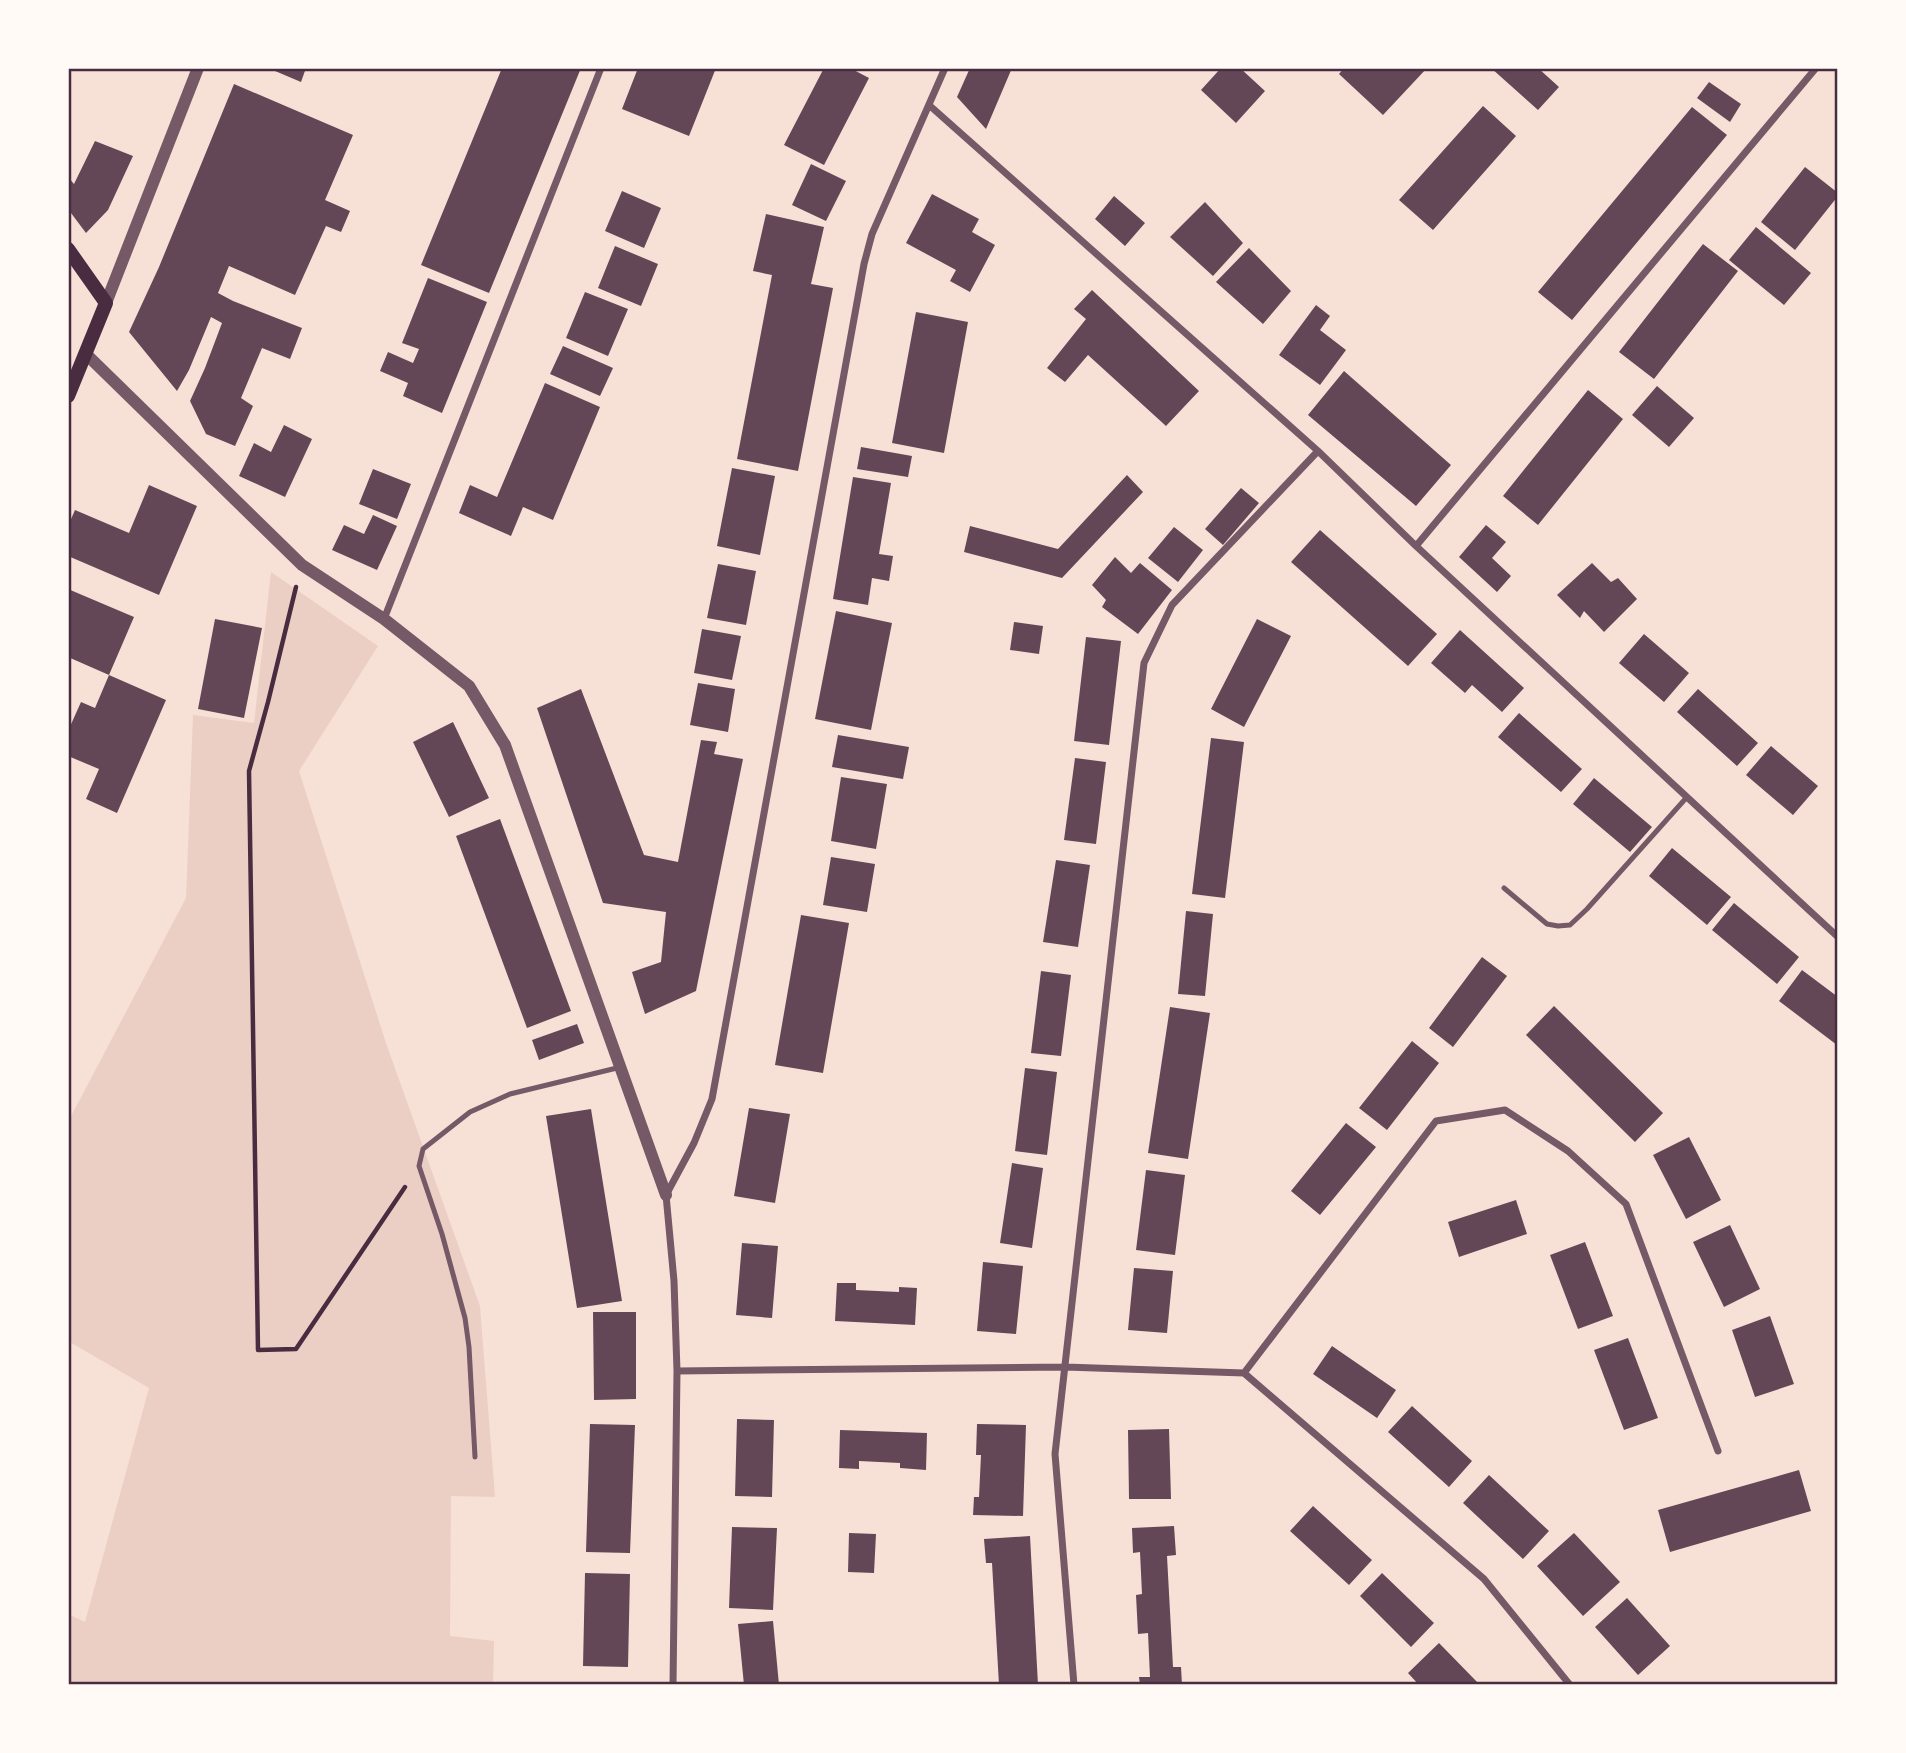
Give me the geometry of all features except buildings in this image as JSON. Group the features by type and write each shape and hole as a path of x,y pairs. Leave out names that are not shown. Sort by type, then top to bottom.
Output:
{"main road":[{"path":"68,249 106,303 86,354 74,367 68,397"}],"street":[{"path":"106,303 198,68"},
{"path":"384,619 601,68"},
{"path":"666,1195 694,1143 712,1099 864,264 872,234 945,68"},
{"path":"1416,546 1815,68"},
{"path":"929,105 1318,451 1416,546 1838,937"},
{"path":"86,354 302,565 384,619 468,686 505,745 666,1195 674,1281 677,1371 673,1685"},
{"path":"1074,1685 1055,1454 1143,663 1172,605 1318,451"},
{"path":"1244,1373 1436,1121 1505,1110 1568,1151 1626,1204 1718,1451"},
{"path":"677,1371 1065,1367 1244,1373 1484,1579 1570,1685"}],"lane":[{"path":"1504,888 1547,924 1570,925 1686,797"},
{"path":"475,1457 465,1318 442,1234 419,1166 423,1149 470,1112 510,1094 621,1068"}],"path":[{"path":"302,565 249,771 258,1350 296,1349 419,1166"}],"shaded area":[{"path":"271,572 378,646 299,771 386,1043 480,1306 495,1497 451,1496 450,1636 494,1641 493,1685 68,1685 68,1614 85,1622 149,1388 68,1341 68,1122 186,898 193,715 254,723"}]}
